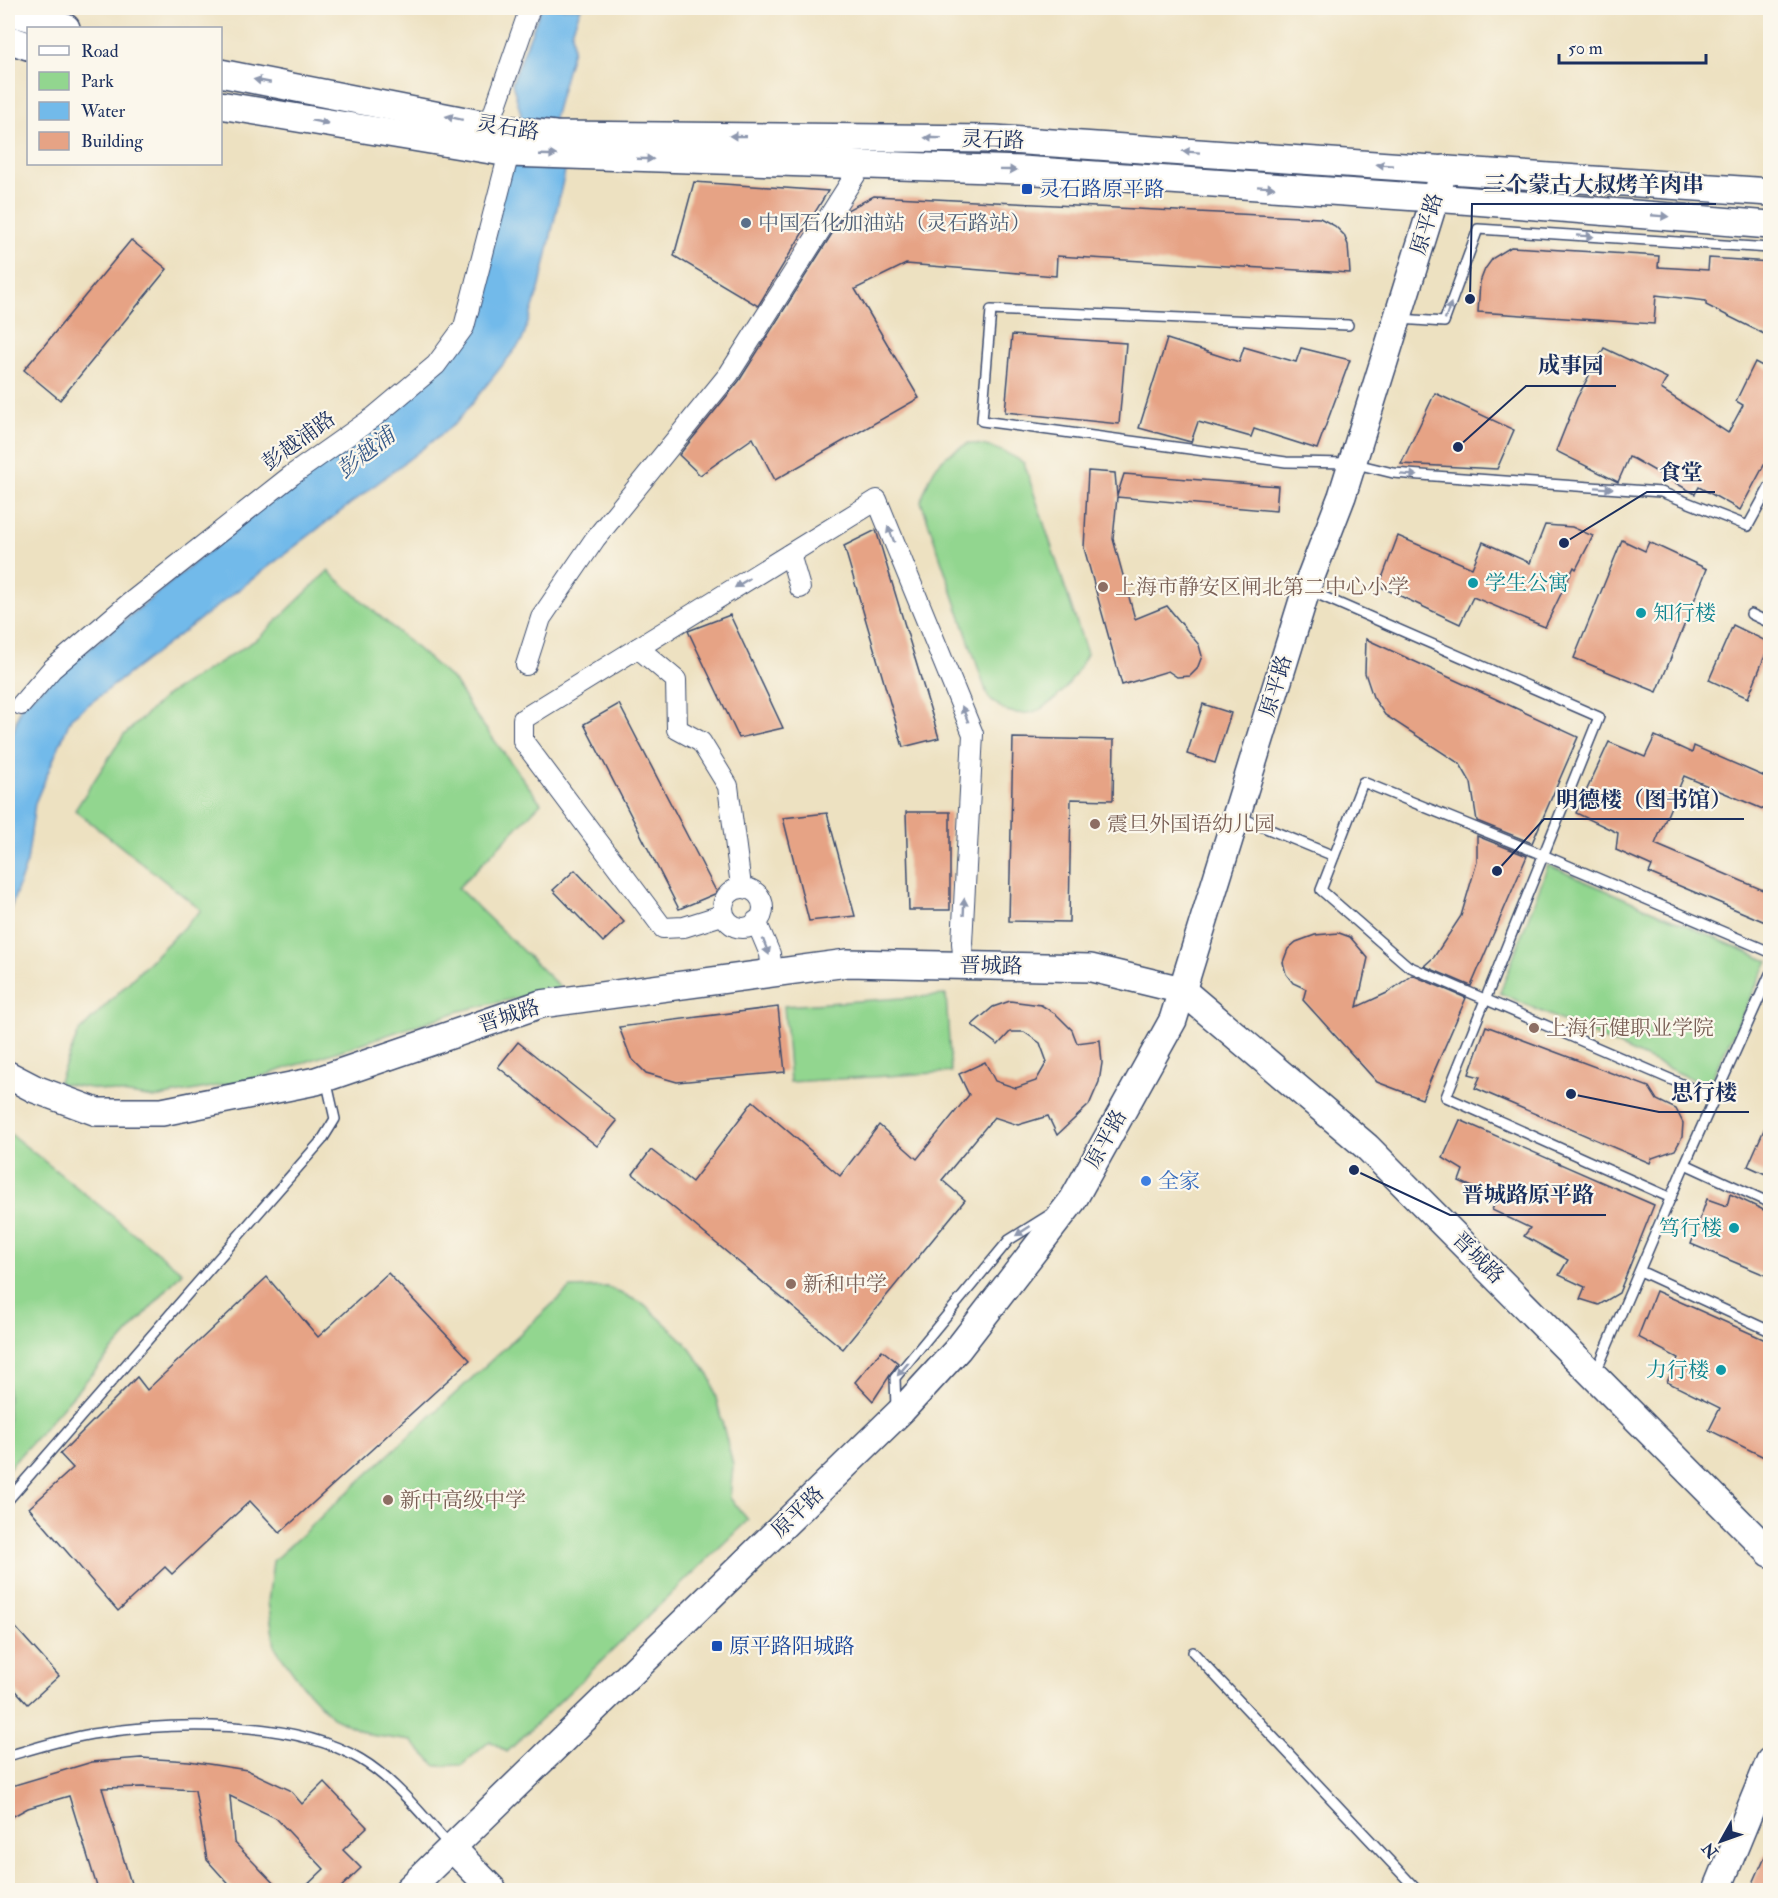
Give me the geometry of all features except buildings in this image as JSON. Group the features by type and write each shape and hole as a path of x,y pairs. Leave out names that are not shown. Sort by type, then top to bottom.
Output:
{"street":[{"name":"彭越浦路","path":"21,705 52,669 126,606 292,475 374,417 436,365 464,327 530,8"},
{"path":"8,11 63,27"},
{"path":"8,39 27,46"},
{"name":"灵石路","path":"222,73 502,140"},
{"name":"灵石路","path":"222,105 502,140 861,166 1022,170 1770,225"},
{"name":"灵石路","path":"582,146 994,139 1770,192"},
{"path":"526,665 541,618 595,538 729,374 861,166"},
{"name":"原平路","path":"408,1890 453,1849 896,1417 958,1349 1072,1200 1173,1020 1306,589 1352,463 1444,169"},
{"path":"722,915 684,927 663,928 523,741 523,719 877,500 974,734 961,801 964,966"},
{"path":"790,554 800,588"},
{"path":"638,648 676,680 677,729 701,742 728,786 741,886"},
{"path":"722,915 724,903 741,886"},
{"path":"722,915 733,926 748,928 756,921 761,911 761,896 752,889 741,886"},
{"path":"756,921 770,954 772,973"},
{"name":"晋城路","path":"8,1075 35,1089 97,1112 162,1112 326,1077 541,1005 847,963 1091,968 1182,990 1367,1147 1770,1552"},
{"path":"1717,1890 1770,1761"},
{"path":"453,1849 487,1884"}],"lane":[{"path":"1397,319 1444,322 1478,229 1770,248"},
{"path":"1348,325 991,310 982,421 1286,462 1352,463 1393,473 1661,492 1748,526 1770,486"},
{"path":"1306,589 1599,717 1446,1097 1671,1197"},
{"path":"1751,614 1770,623"},
{"path":"1714,1098 1408,966 1321,890 1334,856 1363,782 1543,855 1770,952"},
{"path":"1236,816 1334,856"},
{"path":"1595,1376 1685,1164 1770,974"},
{"path":"8,1500 322,1140 335,1119 326,1077"},
{"path":"1685,1164 1770,1203"},
{"path":"1640,1270 1770,1330"},
{"path":"1193,1652 1417,1890"},
{"path":"8,1756 90,1734 141,1728 178,1727 274,1731 318,1741 361,1759 397,1790 453,1849"}],"green space":[{"path":"969,443 998,450 1024,463 1087,654 1074,677 1056,698 1034,712 1007,711 988,697 921,501 937,466 958,448"},
{"path":"328,571 454,681 471,709 541,803 458,888 561,988 460,1011 254,1079 154,1098 58,1083 79,1032 201,910 75,810 123,736 168,694 259,638"},
{"path":"1548,865 1768,961 1708,1086 1500,993"},
{"path":"946,995 951,1072 790,1082 784,1006"},
{"path":"8,1132 182,1272 8,1469"},
{"path":"607,1287 644,1304 685,1342 711,1378 733,1465 730,1498 748,1520 507,1752 490,1741 462,1765 436,1766 411,1741 370,1735 332,1717 303,1686 275,1647 268,1602 273,1561 570,1288"}],"water":[{"name":"彭越浦","path":"541,8 581,8 572,31 573,49 554,118 565,171 540,286 522,341 456,423 71,718 35,803 27,862 8,916 8,750 21,705 436,365 464,327 521,114 512,83"}],"place":[{"name":"灵石路原平路","path":"1027,189"},
{"name":"中国石化加油站（灵石路站）","path":"746,223"},
{"name":"三个蒙古大叔烤羊肉串","path":"1470,299"},
{"name":"成事园","path":"1458,447"},
{"name":"食堂","path":"1564,543"},
{"name":"学生公寓","path":"1473,583"},
{"name":"上海市静安区闸北第二中心小学","path":"1103,587"},
{"name":"知行楼","path":"1641,613"},
{"name":"震旦外国语幼儿园","path":"1095,824"},
{"name":"明德楼（图书馆）","path":"1497,871"},
{"name":"上海行健职业学院","path":"1534,1028"},
{"name":"思行楼","path":"1571,1094"},
{"name":"晋城路原平路","path":"1354,1170"},
{"name":"全家","path":"1146,1181"},
{"name":"笃行楼","path":"1734,1228"},
{"name":"新和中学","path":"791,1284"},
{"name":"力行楼","path":"1721,1370"},
{"name":"新中高级中学","path":"388,1500"},
{"name":"原平路阳城路","path":"717,1646"}]}
